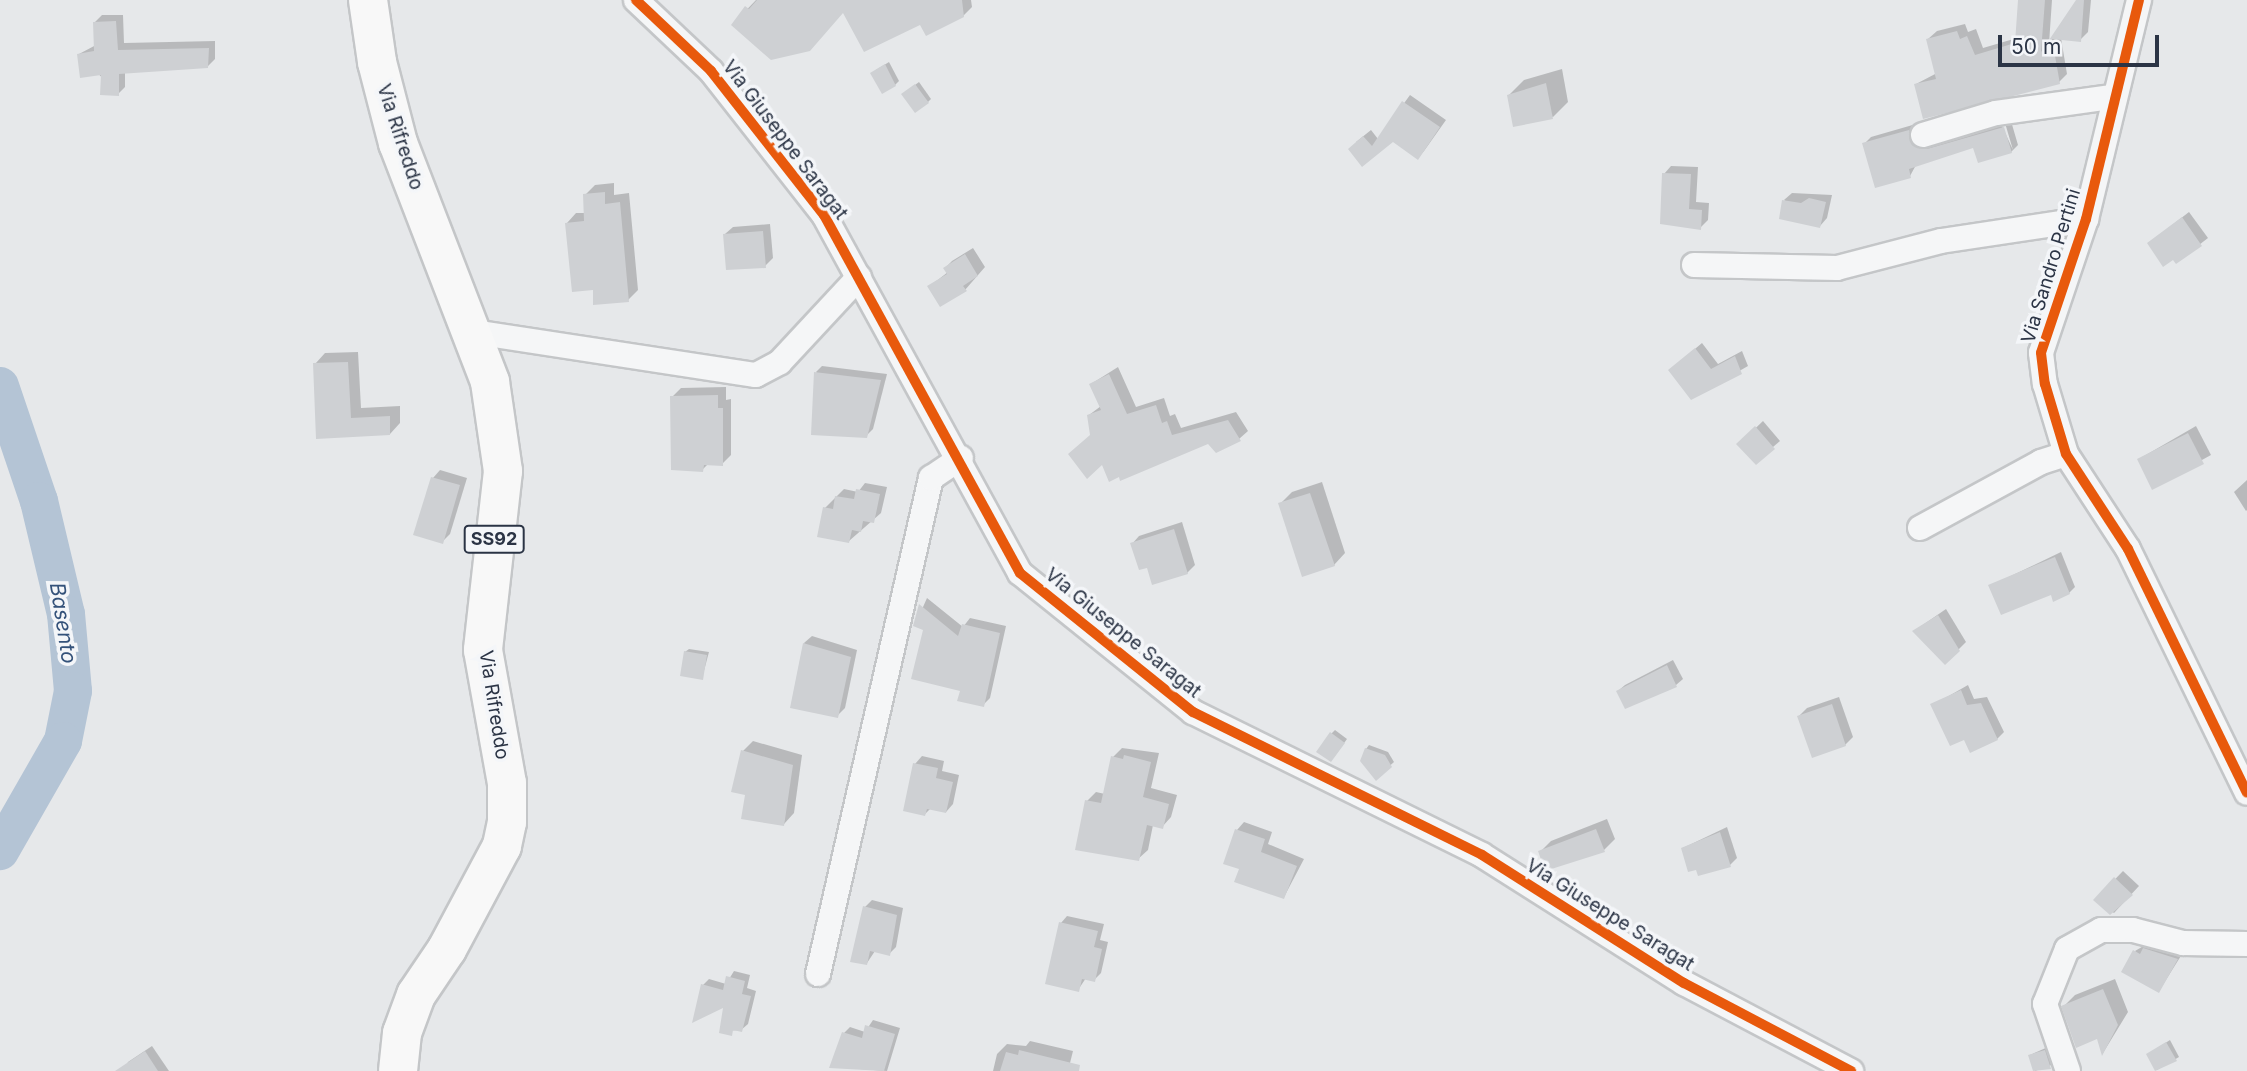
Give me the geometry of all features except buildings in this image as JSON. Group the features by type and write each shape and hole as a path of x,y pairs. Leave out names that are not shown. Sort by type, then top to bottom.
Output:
{"main road":[{"name":"Via Rifreddo","path":"368,0 377,62 398,143 474,332 490,382 503,471 483,650 507,783 507,822 496,857 447,948 416,995 402,1033 398,1071"}],"street":[{"name":"Via Giuseppe Saragat","path":"636,0 712,71 824,215 961,458 1020,573 1193,712 1482,855 1684,983 1851,1071"},
{"name":"Via Sandro Pertini","path":"2139,0 2112,97 2086,219 2041,353 2045,384 2066,454 2128,549 2247,793"},
{"path":"1923,135 1996,113 2112,97"},
{"path":"1694,265 1837,268 1941,241 2086,219"},
{"path":"474,332 756,375 780,362 859,277"},
{"path":"1920,528 2041,462 2066,454"},
{"path":"818,974 931,478 961,458"},
{"path":"2068,1071 2045,1004 2067,950 2101,930 2133,930 2183,943 2247,944"}],"waterway":[{"name":"Basento","path":"0,386 39,501 66,614 73,691 63,741 0,851"}],"cycle path":[{"path":"636,0 711,71 824,215 1020,573 1193,712 1482,855 1684,983 1851,1071"},
{"path":"2139,0 2086,219 2041,353 2045,384 2066,454 2128,549 2247,793"}]}
